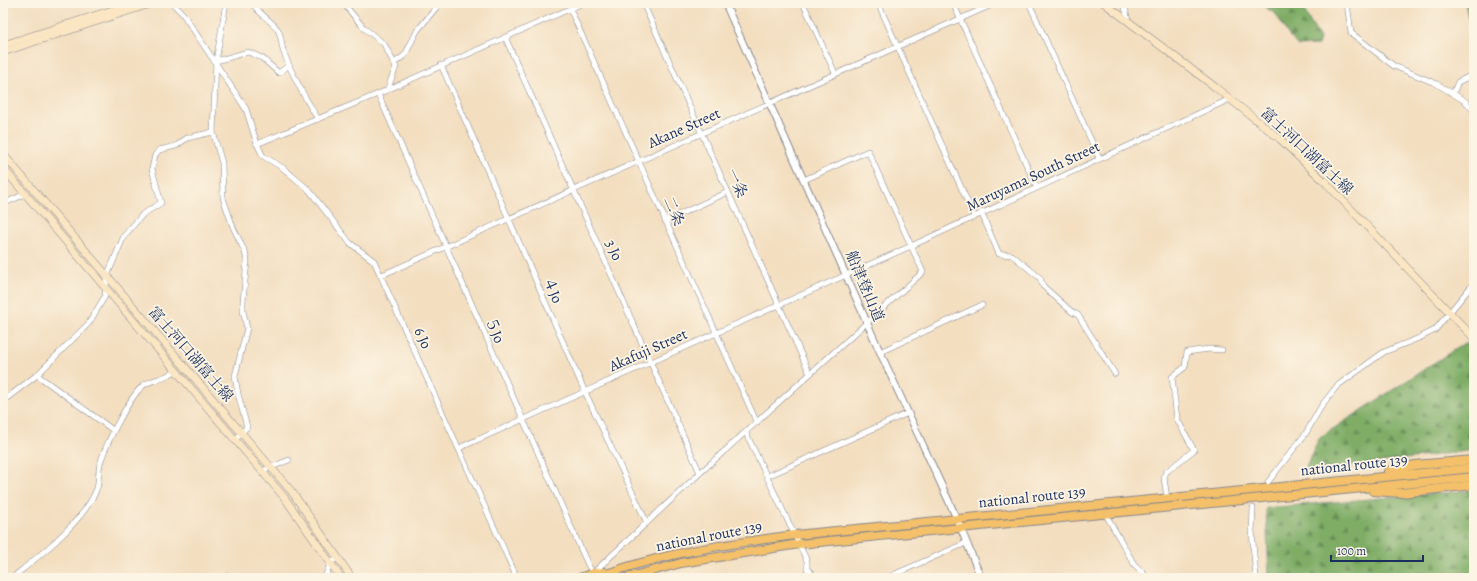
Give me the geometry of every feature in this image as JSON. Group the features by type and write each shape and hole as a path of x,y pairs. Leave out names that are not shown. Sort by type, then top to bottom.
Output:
{"highway":[{"path":"1354,479 1415,466 1474,460"},
{"name":"national route 139","path":"580,578 595,576 676,554 736,543 795,535 1474,468"},
{"name":"national route 139","path":"626,578 681,563 799,544 1474,477"},
{"path":"1354,489 1401,493 1474,485"}],"main road":[{"path":"3,45 134,3"},
{"path":"3,52 153,3"},
{"name":"富士河口湖富士線","path":"1104,3 1280,139 1474,338"},
{"name":"富士河口湖富士線","path":"3,154 272,468 300,503 352,578"},
{"name":"富士河口湖富士線","path":"3,168 262,471 296,513 340,578"}],"street":[{"path":"172,3 184,14 246,109 257,144 378,94 441,64 583,3"},
{"path":"226,3 216,61 213,132 222,163 223,198 233,227 245,252 247,261 243,301 243,312 247,328 235,376 247,428 235,440"},
{"path":"252,3 257,11 278,30 281,46 302,94 318,119"},
{"path":"343,3 364,28 384,44 394,63 396,67 387,90"},
{"path":"394,63 405,55 417,31 440,3"},
{"name":"一条","path":"644,3 810,374"},
{"name":"船津登山道","path":"725,3 880,352 957,519 981,578"},
{"path":"803,3 835,74"},
{"path":"878,3 896,46 974,216"},
{"path":"953,3 1036,186"},
{"name":"Akane Street","path":"382,275 574,191 769,102 996,3"},
{"path":"1029,3 1099,158"},
{"path":"1124,3 1128,21"},
{"path":"1348,3 1351,33 1394,66 1437,84 1465,101 1474,111"},
{"name":"二条","path":"570,9 664,221 757,423"},
{"name":"3 Jo","path":"505,37 700,473"},
{"path":"216,61 248,52 262,58 279,72 289,65"},
{"name":"４Jo","path":"441,64 585,392 647,523"},
{"path":"1452,94 1458,82 1474,74"},
{"name":"５Jo","path":"378,94 522,420 588,565 595,576"},
{"name":"Maruyama South Street","path":"846,274 911,246 1036,186 1230,99"},
{"path":"3,401 37,375 89,323 105,296 107,276 124,236 144,214 161,203 152,169 155,155 159,150 176,146 187,138 213,132"},
{"name":"6 Jo","path":"257,144 264,156 283,168 309,190 350,243 374,260 517,578"},
{"path":"595,576 647,523 700,473 923,272 868,151 804,180"},
{"path":"664,221 728,192"},
{"path":"3,204 25,194"},
{"path":"981,212 999,254 1012,255 1040,278 1043,286 1072,312 1078,315 1115,374"},
{"name":"Akafuji Street","path":"459,448 846,274"},
{"path":"1268,482 1306,433 1322,405 1337,386 1384,352 1435,330 1474,283"},
{"path":"880,352 982,305"},
{"path":"1167,498 1164,478 1166,472 1194,450 1177,419 1172,377 1185,367 1187,352 1209,349 1222,350"},
{"path":"12,578 39,556 81,514 97,488 100,465 113,430 144,385 171,375 176,370"},
{"path":"37,375 113,430"},
{"path":"768,476 908,413"},
{"path":"746,433 768,476 807,561 807,569 817,578"},
{"path":"262,471 289,460"},
{"path":"1253,508 1252,531 1256,578"},
{"path":"1106,513 1134,564 1148,578"},
{"path":"886,578 966,543"},
{"path":"325,578 330,563 338,558"}],"green space":[{"path":"1264,3 1301,3 1320,38 1318,45 1298,46 1287,33 1276,14 1265,7"},
{"path":"1465,3 1474,3 1474,23 1469,21"},
{"path":"1474,342 1474,450 1304,472 1319,438 1463,344"},
{"path":"1474,490 1474,578 1269,578 1266,508"}]}
